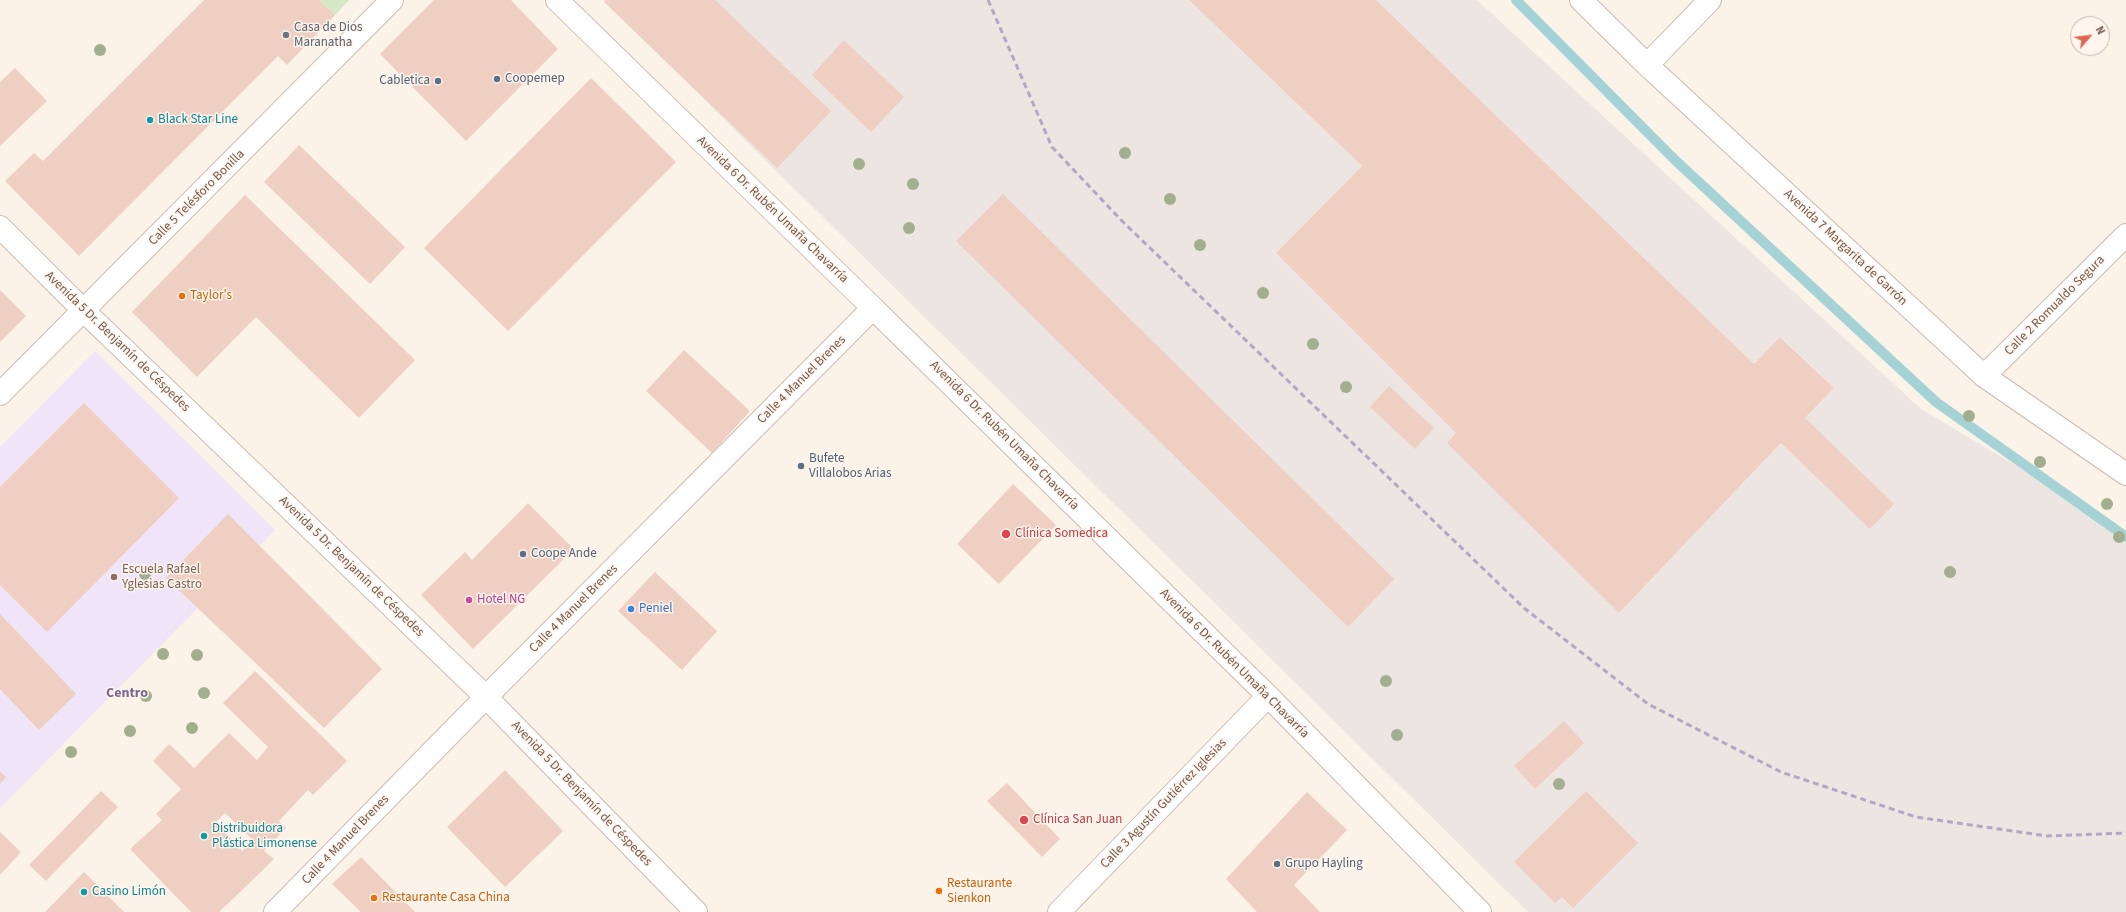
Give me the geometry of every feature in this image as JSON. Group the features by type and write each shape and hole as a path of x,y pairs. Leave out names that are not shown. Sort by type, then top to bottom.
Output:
{"street":[{"name":"Calle 5 Telésforo Bonilla","path":"0,394 392,0"},
{"name":"Avenida 6 Dr. Rubén Umaña Chavarría","path":"557,0 1268,696 1480,912"},
{"name":"Avenida 7 Margarita de Garrón","path":"1581,0 1646,65 1984,376 2126,474"},
{"path":"1646,65 1710,0"},
{"name":"Avenida 5 Dr. Benjamín de Céspedes","path":"0,227 84,311 486,697 696,912"},
{"name":"Calle 2 Romualdo Segura","path":"1984,376 2126,235"},
{"name":"Calle 4 Manuel Brenes","path":"275,912 486,697 873,308"},
{"name":"Calle 3 Agustín Gutiérrez Iglesias","path":"1059,912 1268,696"}],"shaded area":[{"path":"603,0 1189,0 1362,166 1276,253 1456,433 1448,443 1619,613 1834,388 1781,337 1754,364 1376,0 1477,0 1921,409 2126,531 2126,912 1528,912"},
{"name":"Escuela Rafael Yglesias Castro","path":"95,351 275,530 0,808 0,447"}],"green space":[{"path":"319,0 349,0 335,15"}],"building":[{"name":"Black Star Line","path":"204,0 319,0 335,15 287,65 278,56 79,256 5,181 34,153 43,161"},
{"name":"Coopemep","path":"434,0 511,0 558,49 466,141 380,54"},
{"path":"606,0 715,0 831,111 777,168 604,2"},
{"path":"1189,0 1376,0 1754,364 1780,337 1834,388 1805,418 1894,504 1870,529 1781,443 1619,613 1447,443 1456,433 1276,253 1362,166"},
{"path":"844,40 904,97 871,132 812,75"},
{"path":"15,68 47,101 0,146 0,82"},
{"path":"591,78 676,162 508,331 424,248"},
{"path":"299,145 405,247 370,284 264,182"},
{"path":"1003,194 1394,579 1348,627 956,241"},
{"path":"245,195 415,360 359,418 256,317 197,377 132,312"},
{"path":"0,290 26,316 0,342"},
{"path":"684,350 750,411 712,453 646,391"},
{"path":"1389,386 1434,428 1415,449 1370,407"},
{"path":"84,403 179,498 47,632 0,585 0,487"},
{"name":"Clínica Somedica","path":"1013,484 1056,525 999,584 957,544"},
{"path":"528,503 574,549 473,649 421,595 465,552 472,560"},
{"path":"228,514 382,669 324,728 166,578"},
{"path":"655,572 717,631 682,670 618,611"},
{"path":"0,614 76,694 39,730 0,689"},
{"path":"255,671 347,761 313,795 308,790 279,821 286,828 264,851 274,859 236,896 219,912 191,912 130,849 162,820 156,814 181,789 153,761 169,744 194,768 229,733 257,760 268,747 223,703","holes":["225,813 253,840 242,851 216,822"]},
{"path":"1564,721 1584,743 1535,789 1514,766"},
{"path":"505,770 563,831 505,887 447,827"},
{"path":"0,771 6,777 0,784"},
{"name":"Clínica San Juan","path":"1007,783 1060,839 1042,857 987,801"},
{"path":"101,791 118,807 46,881 29,865"},
{"path":"1586,791 1638,843 1573,908 1562,897 1555,903 1514,862"},
{"name":"Grupo Hayling","path":"1307,792 1347,830 1294,885 1320,912 1257,912 1226,879"},
{"path":"0,832 21,852 0,875"},
{"name":"Restaurante Casa China","path":"361,857 415,912 361,912 332,884"},
{"name":"Casino Limón","path":"84,872 124,912 45,912"}],"waterway":[{"path":"1516,0 1675,160 1936,402 2126,537"}],"railway":[{"path":"988,0 1052,147 1123,222 1524,608 1648,704 1781,772 1916,817 2047,836 2126,833"}],"place":[{"name":"Casa de Dios Maranatha","path":"286,35"},
{"name":"Coopemep","path":"497,79"},
{"name":"Cabletica","path":"438,81"},
{"name":"Black Star Line","path":"150,120"},
{"name":"Taylor's","path":"182,296"},
{"name":"Bufete Villalobos Arias","path":"801,466"},
{"name":"Clínica Somedica","path":"1006,534"},
{"name":"Coope Ande","path":"523,554"},
{"name":"Escuela Rafael Yglesias Castro","path":"114,577"},
{"name":"Hotel NG","path":"469,600"},
{"name":"Peniel","path":"631,609"},
{"name":"Clínica San Juan","path":"1024,820"},
{"name":"Distribuidora Plástica Limonense","path":"204,836"},
{"name":"Grupo Hayling","path":"1277,864"},
{"name":"Restaurante Sienkon","path":"939,891"},
{"name":"Casino Limón","path":"84,892"},
{"name":"Restaurante Casa China","path":"374,898"}],"district":[{"name":"Centro","path":"127,694"}]}
